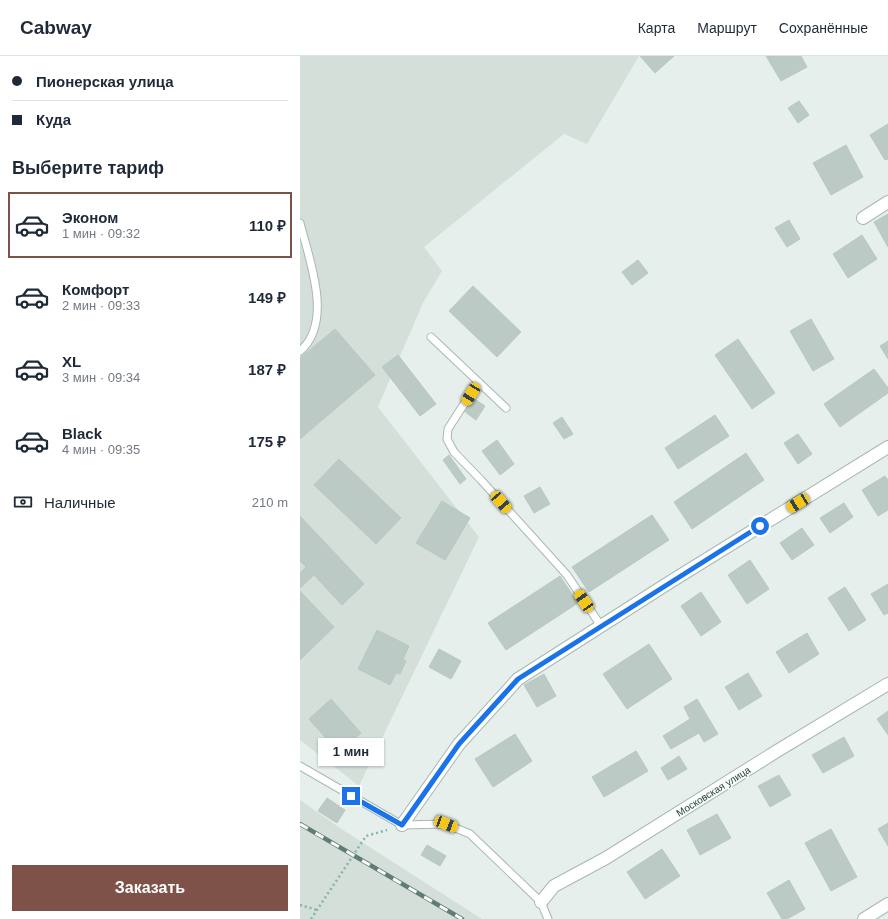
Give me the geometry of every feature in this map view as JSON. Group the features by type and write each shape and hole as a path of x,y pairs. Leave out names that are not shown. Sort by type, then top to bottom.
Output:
{"street":[{"path":"863,218 888,202"},
{"path":"402,825 459,744 518,679 670,582 888,447"},
{"name":"Московская улица","path":"541,902 554,886 606,858 777,751 888,684"},
{"path":"864,919 888,904"}],"lane":[{"path":"300,223 318,292 317,322 307,345 300,352"},
{"path":"430,337 506,408"},
{"path":"478,382 448,429 447,439 454,452 567,575 601,626"},
{"path":"300,766 402,825 446,824 470,834 541,902 548,919"}],"path":[{"path":"311,919 366,836 402,825"},
{"path":"300,905 317,910"}],"shaded area":[{"path":"300,56 639,56 587,144 564,134 424,247 442,271 423,303 378,407 479,537 359,786 300,740"},
{"path":"300,800 343,830 482,919 300,919"}],"building":[{"path":"640,56 674,56 655,73"},
{"path":"766,56 801,56 807,67 781,81"},
{"path":"799,101 809,115 798,123 788,108"},
{"path":"888,124 888,159 885,160 870,135"},
{"path":"846,145 863,177 831,195 813,163"},
{"path":"888,214 888,247 874,222"},
{"path":"789,220 800,239 787,247 775,228"},
{"path":"862,235 877,259 848,278 833,254"},
{"path":"638,260 648,273 632,285 622,272"},
{"path":"473,286 521,332 497,357 449,311"},
{"path":"811,319 834,359 813,371 790,331"},
{"path":"335,329 375,375 300,439 300,358"},
{"path":"738,339 775,393 752,409 715,355"},
{"path":"888,341 888,359 880,346"},
{"path":"398,355 436,404 420,416 382,367"},
{"path":"874,369 888,388 888,393 840,427 824,404"},
{"path":"473,398 485,406 476,420 464,411"},
{"path":"715,415 729,436 678,469 665,448"},
{"path":"562,417 573,434 564,439 553,423"},
{"path":"798,434 812,454 798,464 784,443"},
{"path":"497,440 514,464 500,475 482,451"},
{"path":"746,453 764,480 692,529 674,502"},
{"path":"449,455 466,479 460,484 443,460"},
{"path":"339,459 401,518 376,544 314,485"},
{"path":"885,476 888,480 888,510 878,516 862,490"},
{"path":"540,487 550,504 534,513 524,496"},
{"path":"442,501 470,518 445,560 416,543"},
{"path":"844,503 853,517 830,533 820,518"},
{"path":"652,515 669,540 589,592 572,567"},
{"path":"300,516 364,584 342,605 314,575 300,588 300,573 306,567 300,561"},
{"path":"802,528 814,545 792,560 780,543"},
{"path":"750,560 769,589 747,604 728,575"},
{"path":"560,576 578,603 506,650 488,623"},
{"path":"888,584 888,613 884,615 871,594"},
{"path":"845,587 866,620 849,631 828,598"},
{"path":"300,591 334,627 300,660"},
{"path":"701,592 721,622 701,636 681,606"},
{"path":"377,630 409,646 403,659 406,661 400,674 396,673 390,685 358,669"},
{"path":"807,633 819,654 789,673 776,652"},
{"path":"649,644 672,679 627,709 603,674"},
{"path":"439,649 461,661 451,679 429,667"},
{"path":"748,673 762,696 739,710 725,687"},
{"path":"544,674 556,696 537,707 524,685"},
{"path":"331,699 361,733 339,753 309,719"},
{"path":"697,699 718,734 704,742 699,733 671,749 663,736 690,719 684,707"},
{"path":"888,711 888,735 877,719"},
{"path":"515,734 532,761 493,787 475,759"},
{"path":"844,737 854,756 823,773 812,755"},
{"path":"636,751 648,771 604,797 592,777"},
{"path":"679,756 687,769 668,780 661,768"},
{"path":"779,775 791,795 770,807 758,786"},
{"path":"327,798 345,810 337,823 318,811"},
{"path":"717,814 731,838 700,855 687,830"},
{"path":"888,823 888,846 878,829"},
{"path":"831,829 857,877 831,891 805,843"},
{"path":"427,845 446,856 440,866 421,855"},
{"path":"662,849 680,876 645,899 627,872"},
{"path":"789,880 805,909 787,919 782,919 767,893"}],"railway":[{"path":"300,824 462,919"}],"route":[{"path":"351,796 402,825 459,744 518,679 760,526"}]}
